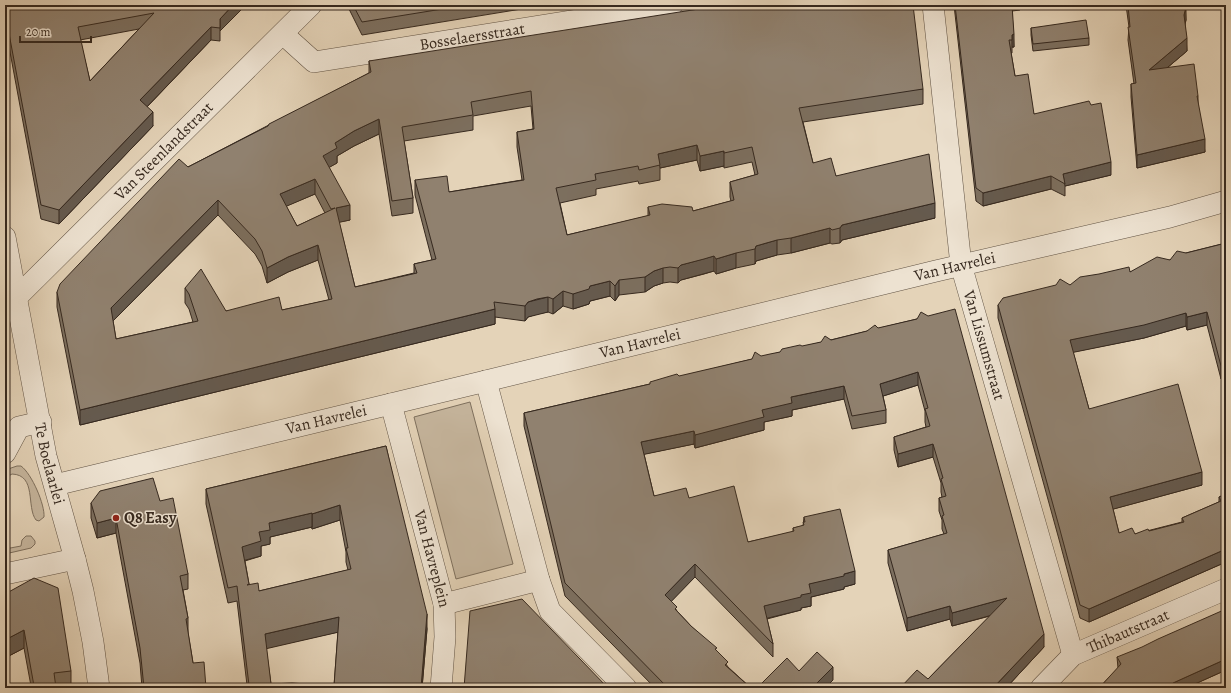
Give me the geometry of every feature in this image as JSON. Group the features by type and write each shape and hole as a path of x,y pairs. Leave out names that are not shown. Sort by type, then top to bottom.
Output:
{"street":[{"name":"Van Steenlandstraat","path":"11,299 311,5"},
{"name":"Bosselaersstraat","path":"283,34 314,62 672,5"},
{"name":"Van Lissumstraat","path":"933,5 961,265 1073,655"},
{"name":"Van Havrelei","path":"55,485 961,265 1170,217 1226,202"},
{"name":"Te Boelaarlei","path":"5,237 11,299 40,422 46,456 75,559 93,642 98,688"},
{"path":"486,381 539,580 550,611 626,688"},
{"name":"Van Havreplein","path":"391,404 444,604 539,580"},
{"path":"5,453 19,427 40,422"},
{"path":"5,574 75,559"},
{"name":"Thibautstraat","path":"1041,688 1073,655 1226,589"},
{"path":"441,688 445,636 444,604"}],"shaded area":[{"path":"470,402 513,564 456,579 414,417"},
{"path":"21,466 25,470 37,490 44,512 44,517 39,521 36,520 33,514 30,492 25,480 20,476 12,474 5,478 5,471"},
{"path":"26,536 31,536 35,541 35,544 31,548 5,554 5,549 21,546 22,540"}],"building":[{"path":"5,5 233,5 220,19 220,28 211,27 140,100 153,112 59,210 41,205 5,12","holes":["154,13 90,81 78,27"]},
{"path":"353,5 467,5 362,22"},
{"path":"724,5 913,5 923,89 799,108 813,163 831,158 836,176 929,154 935,203 842,225 840,228 832,230 830,228 777,240 756,246 755,249 716,259 714,256 681,265 678,268 663,268 654,271 645,277 619,280 615,286 610,281 590,286 589,289 573,294 563,291 553,299 548,297 537,299 528,302 525,306 494,302 495,309 80,410 57,292 60,284 179,159 188,167 268,126 269,124 371,72 369,61","holes":["531,91 534,129 517,132 524,180 449,192 447,176 415,180 436,259 414,264 417,273 355,287 336,208 350,205 323,156 337,148 335,143 354,131 379,119 392,201 413,198 402,127 473,115 471,102","697,145 700,156 752,147 758,174 730,182 734,200 693,211 692,207 662,204 648,207 650,215 567,235 556,188 596,180 595,174 638,166 639,170 660,165 658,154","315,179 331,209 335,208 297,226 280,194","218,200 255,239 262,251 267,268 288,257 318,245 332,299 282,310 279,297 226,311 201,269 185,288 189,294 198,321 116,339 111,308"]},
{"path":"955,5 1012,5 1014,34 1012,35 1012,40 1009,40 1015,76 1028,74 1034,114 1089,101 1091,105 1101,103 1111,162 1063,174 1065,184 1051,176 983,193 976,188"},
{"path":"1128,5 1185,5 1184,15 1187,38 1149,70 1194,64 1197,96 1205,139 1137,155 1131,84 1136,83 1128,27 1130,27"},
{"path":"1086,20 1089,38 1033,44 1031,28"},
{"path":"1226,243 1226,372 1224,365 1221,366 1207,312 1187,317 1186,313 1144,325 1070,340 1089,409 1178,384 1202,472 1110,497 1119,533 1132,528 1135,534 1148,529 1149,531 1184,522 1182,518 1221,501 1219,497 1226,494 1226,549 1089,609 1080,605 998,305 1003,298 1056,285 1060,279 1070,285 1080,277 1129,267 1130,272 1157,257 1170,260 1177,251 1186,253"},
{"path":"955,309 1044,634 993,688 900,688 917,670 928,679 1007,598 952,613 950,606 907,618 888,550 947,533 939,498 946,496 941,479 943,478 933,444 898,454 894,437 930,426 925,409 928,408 918,372 880,384 886,410 852,416 844,386 791,397 792,403 762,410 764,417 695,435 694,431 641,442 654,496 686,488 689,498 734,486 748,542 794,531 793,528 804,525 804,517 840,509 855,571 844,574 844,576 809,584 811,593 801,595 801,597 764,606 773,644 695,564 665,595 677,607 675,609 691,626 717,648 715,649 728,662 725,665 751,688 668,688 565,583 524,413 650,384 650,382 677,374 679,376 752,359 755,352 761,356 780,352 782,349 821,342 825,336 831,340 867,331 875,325 878,328 917,319 921,312 928,316"},
{"path":"386,446 427,614 421,688 219,688 249,685 237,586 228,588 206,489","holes":["340,505 348,548 346,548 351,569 259,591 258,583 247,585 249,584 242,547 261,541 259,532 270,530 269,523 312,514","339,617 334,686 292,683 271,684 265,634"]},
{"path":"153,478 160,501 173,498 188,574 180,576 188,618 186,619 193,663 204,662 206,688 144,688 140,648 116,518 97,523 91,503 100,491"},
{"path":"34,578 58,588 71,671 54,673 56,688 25,688 34,686 24,630 5,640 5,594"},
{"path":"522,599 608,688 464,688 470,611"},
{"path":"1226,609 1226,659 1173,683 1175,688 1099,688 1121,664 1117,657"},
{"path":"817,652 833,667 814,686 816,688 757,688 787,658 799,671"}],"place":[{"name":"Q8 Easy","path":"116,518"}]}
